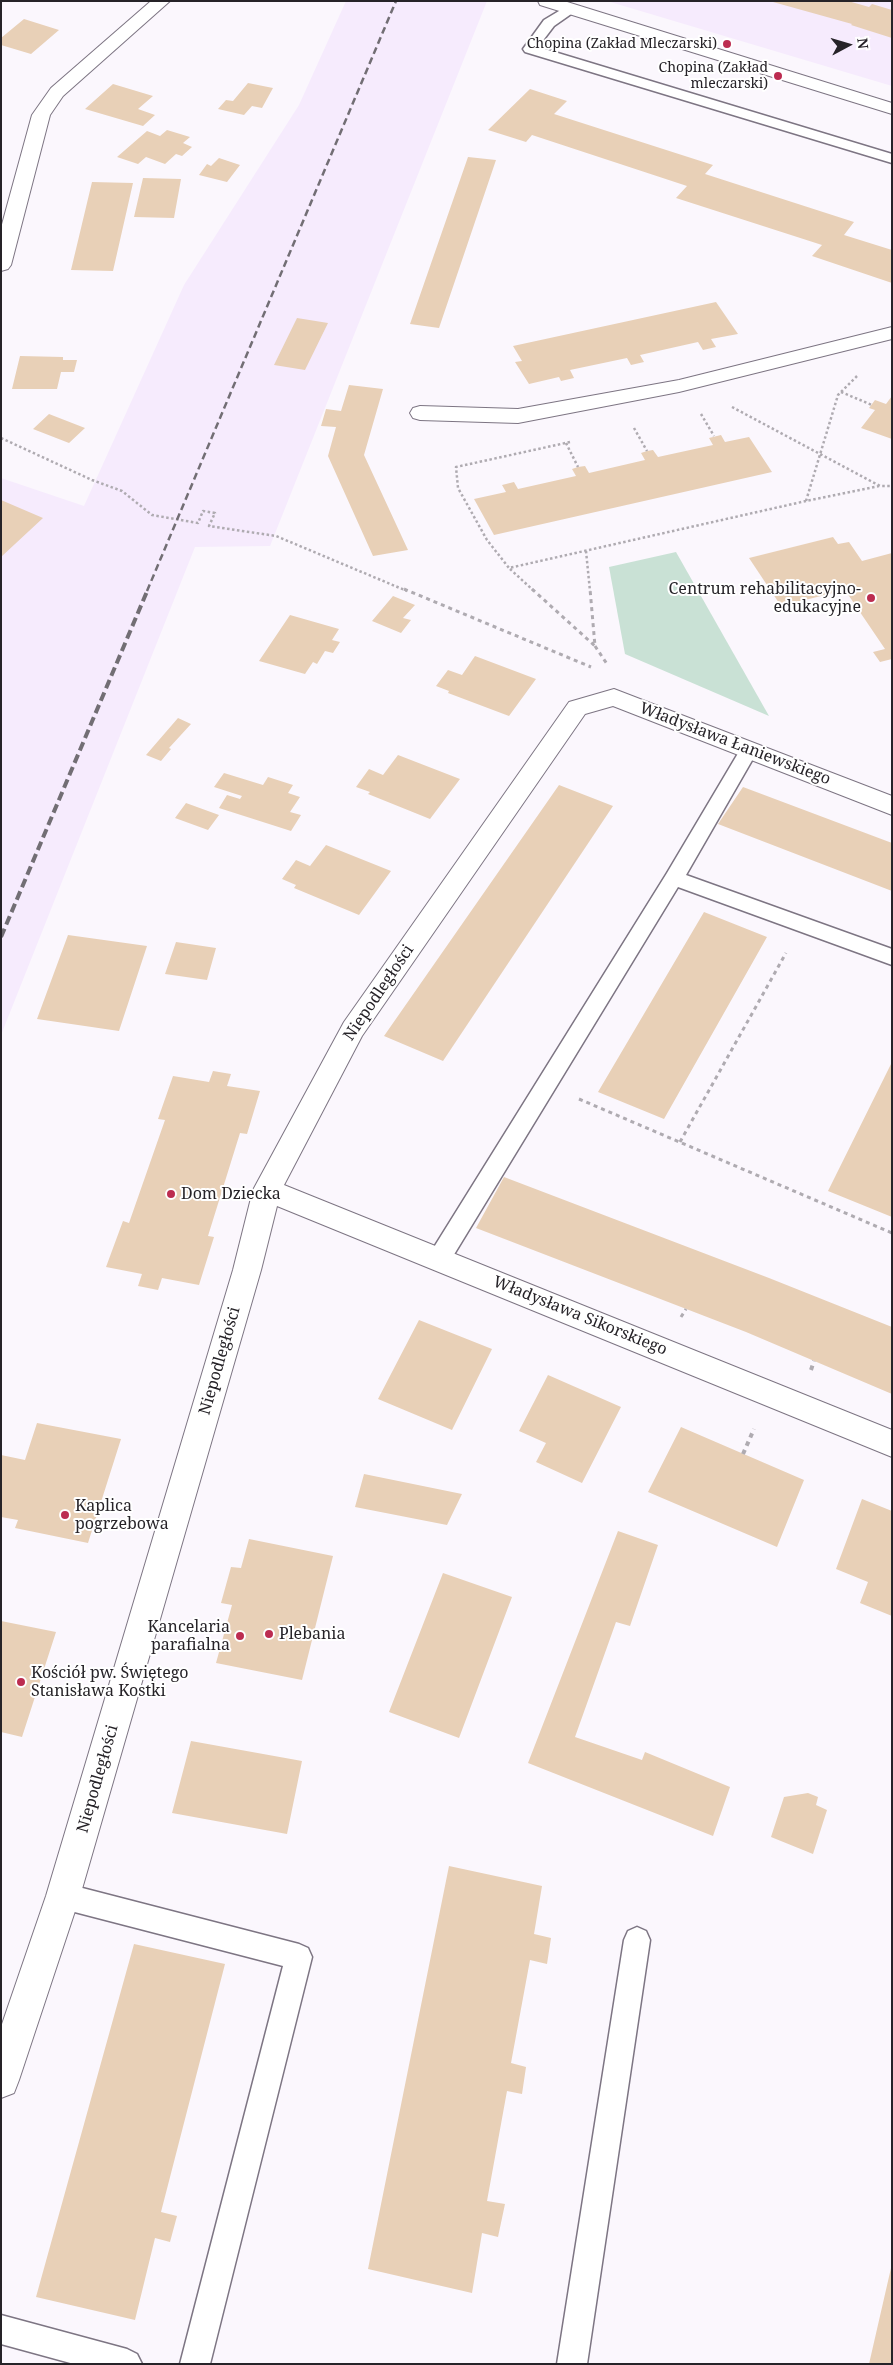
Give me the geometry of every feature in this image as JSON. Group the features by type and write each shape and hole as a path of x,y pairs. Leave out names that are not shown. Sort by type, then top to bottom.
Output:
{"street":[{"path":"1,265 42,115 57,92 162,1"},
{"path":"546,1 892,109"},
{"path":"420,413 518,416 679,386 892,333"},
{"name":"Władysława Łaniewskiego","path":"577,708 614,697 892,806"},
{"name":"Niepodległości","path":"1,2080 64,1896 247,1270 267,1190 353,1029 577,708"},
{"name":"Władysława Sikorskiego","path":"267,1190 892,1444"}],"lane":[{"path":"569,8 549,23 530,49 892,159"},
{"path":"439,1259 674,878 749,750"},
{"path":"674,878 892,957"},
{"path":"64,1896 299,1957 195,2364"},
{"path":"572,2364 638,1940"},
{"path":"1,2329 127,2364"}],"path":[{"path":"806,501 838,395 859,373 850,376"},
{"path":"841,392 872,405"},
{"path":"724,409 741,405"},
{"path":"732,407 880,486"},
{"path":"692,416 709,412"},
{"path":"701,414 714,436"},
{"path":"625,430 634,428 647,451"},
{"path":"1,438 92,480 122,491 152,515 198,523 203,511 215,512 209,526 276,536 584,666 598,669"},
{"path":"576,441 456,467 458,488 487,540 509,568 595,646 586,551"},
{"path":"566,443 578,467"},
{"path":"509,568 806,501 880,486 892,486"},
{"path":"680,1142 802,925"},
{"path":"547,1085 892,1233"},
{"path":"744,1454 758,1420"}],"shaded area":[{"path":"346,1 487,1 270,546 195,547 1,1035 1,478 84,506 184,285 299,105"},
{"path":"607,1 892,1 892,86"}],"green space":[{"path":"676,552 769,716 625,654 609,567"}],"building":[{"path":"848,1 869,7 872,4 892,10 892,38 852,24 773,2"},
{"path":"24,19 59,30 31,54 1,45 1,38"},
{"path":"248,83 273,88 262,108 252,106 244,115 218,109 226,100 233,101"},
{"path":"113,84 153,96 138,109 155,115 143,126 85,109"},
{"path":"530,89 567,101 554,114 713,165 705,174 854,222 844,235 892,250 892,283 812,256 822,245 676,198 687,186 532,135 526,142 488,130"},
{"path":"167,130 190,137 183,143 192,147 182,156 176,154 165,164 146,157 138,164 117,157 147,131 160,136"},
{"path":"468,157 496,160 439,328 410,324"},
{"path":"219,158 240,165 227,182 199,175 207,164 211,166"},
{"path":"143,178 181,179 174,218 134,217"},
{"path":"92,182 133,183 113,271 71,270"},
{"path":"716,302 738,334 711,339 716,347 703,350 698,342 640,355 644,362 631,365 627,358 570,370 574,378 561,381 559,377 529,384 515,362 522,361 513,346"},
{"path":"297,318 328,323 305,370 274,365"},
{"path":"20,356 63,357 63,360 77,360 74,372 61,372 57,389 12,389"},
{"path":"349,385 383,389 364,455 408,550 373,556 328,456 336,427 321,426 326,409 341,411"},
{"path":"892,396 892,439 861,428 875,410 869,408 875,400 886,404"},
{"path":"49,414 85,428 69,443 33,429"},
{"path":"721,435 725,442 749,437 772,472 494,535 474,499 506,492 502,485 514,482 518,489 576,476 572,469 578,467 585,466 589,473 645,460 641,453 647,451 653,450 658,457 713,445 709,438"},
{"path":"1,500 43,518 1,557"},
{"name":"Centrum rehabilitacyjno- edukacyjne","path":"833,537 838,544 849,542 862,561 892,553 892,659 880,662 873,652 885,649 845,590 781,606 749,558"},
{"path":"393,596 415,605 403,618 411,620 401,633 372,621"},
{"path":"290,615 339,629 332,640 340,642 333,653 325,651 317,664 313,662 305,674 259,661"},
{"path":"475,656 536,679 509,716 448,693 449,691 436,686 448,670 462,675"},
{"path":"178,718 191,724 169,748 171,749 161,761 146,755"},
{"path":"398,755 460,779 430,819 368,794 370,792 356,787 369,769 383,775"},
{"path":"224,773 263,785 268,777 293,785 288,793 300,797 290,812 301,815 291,831 219,808 227,795 240,799 242,796 214,787"},
{"path":"559,785 613,806 443,1061 384,1036"},
{"path":"743,787 892,843 892,891 718,824"},
{"path":"186,803 219,815 208,830 175,818"},
{"path":"326,845 391,871 359,915 294,888 296,885 282,879 296,860 310,866"},
{"path":"704,912 767,937 664,1119 598,1092"},
{"path":"68,935 147,946 119,1031 37,1019"},
{"path":"176,942 216,948 207,980 165,974"},
{"path":"892,1062 892,1217 828,1191"},
{"path":"213,1071 231,1074 227,1086 260,1091 247,1134 240,1133 208,1236 214,1237 199,1285 162,1278 158,1290 138,1286 142,1274 106,1267 123,1221 129,1223 165,1120 158,1119 173,1076 209,1082"},
{"path":"504,1177 892,1327 892,1394 746,1332 476,1228"},
{"path":"419,1320 492,1349 452,1430 378,1399"},
{"path":"548,1375 621,1407 582,1483 536,1462 546,1443 519,1431"},
{"path":"37,1423 121,1439 88,1543 15,1528 18,1520 1,1517 1,1455 25,1460"},
{"path":"681,1427 804,1480 777,1547 648,1492"},
{"path":"364,1474 462,1494 447,1525 355,1507"},
{"path":"862,1499 892,1511 892,1616 860,1603 868,1582 836,1569"},
{"path":"618,1531 658,1545 630,1626 616,1622 575,1737 642,1760 645,1752 730,1787 713,1836 528,1763"},
{"name":"Plebania","path":"249,1539 333,1556 302,1680 216,1663 232,1605 221,1603 231,1567 241,1568"},
{"path":"443,1573 512,1597 459,1738 389,1712"},
{"name":"Kościół pw. Świętego Stanisława Kostki","path":"1,1621 56,1632 22,1737 1,1732"},
{"path":"191,1741 302,1761 287,1834 172,1813"},
{"path":"808,1793 818,1797 816,1805 827,1810 813,1854 771,1837 784,1797"},
{"path":"449,1866 542,1886 534,1934 551,1938 547,1964 530,1960 511,2063 526,2067 522,2094 507,2091 487,2201 505,2204 498,2237 482,2233 472,2293 368,2269"},
{"path":"134,1944 225,1964 161,2212 177,2216 170,2242 155,2238 135,2320 36,2297"},
{"path":"891,2268 892,2364 869,2364"}],"railway":[{"path":"147,591 396,1"},
{"path":"1,937 148,589"}],"place":[{"name":"Chopina (Zakład Mleczarski)","path":"727,44"},
{"name":"Chopina (Zakład mleczarski)","path":"778,76"},
{"name":"Centrum rehabilitacyjno- edukacyjne","path":"871,598"},
{"name":"Dom Dziecka","path":"171,1194"},
{"name":"Kaplica pogrzebowa","path":"65,1515"},
{"name":"Plebania","path":"269,1634"},
{"name":"Kancelaria parafialna","path":"240,1636"},
{"name":"Kościół pw. Świętego Stanisława Kostki","path":"21,1682"}]}
